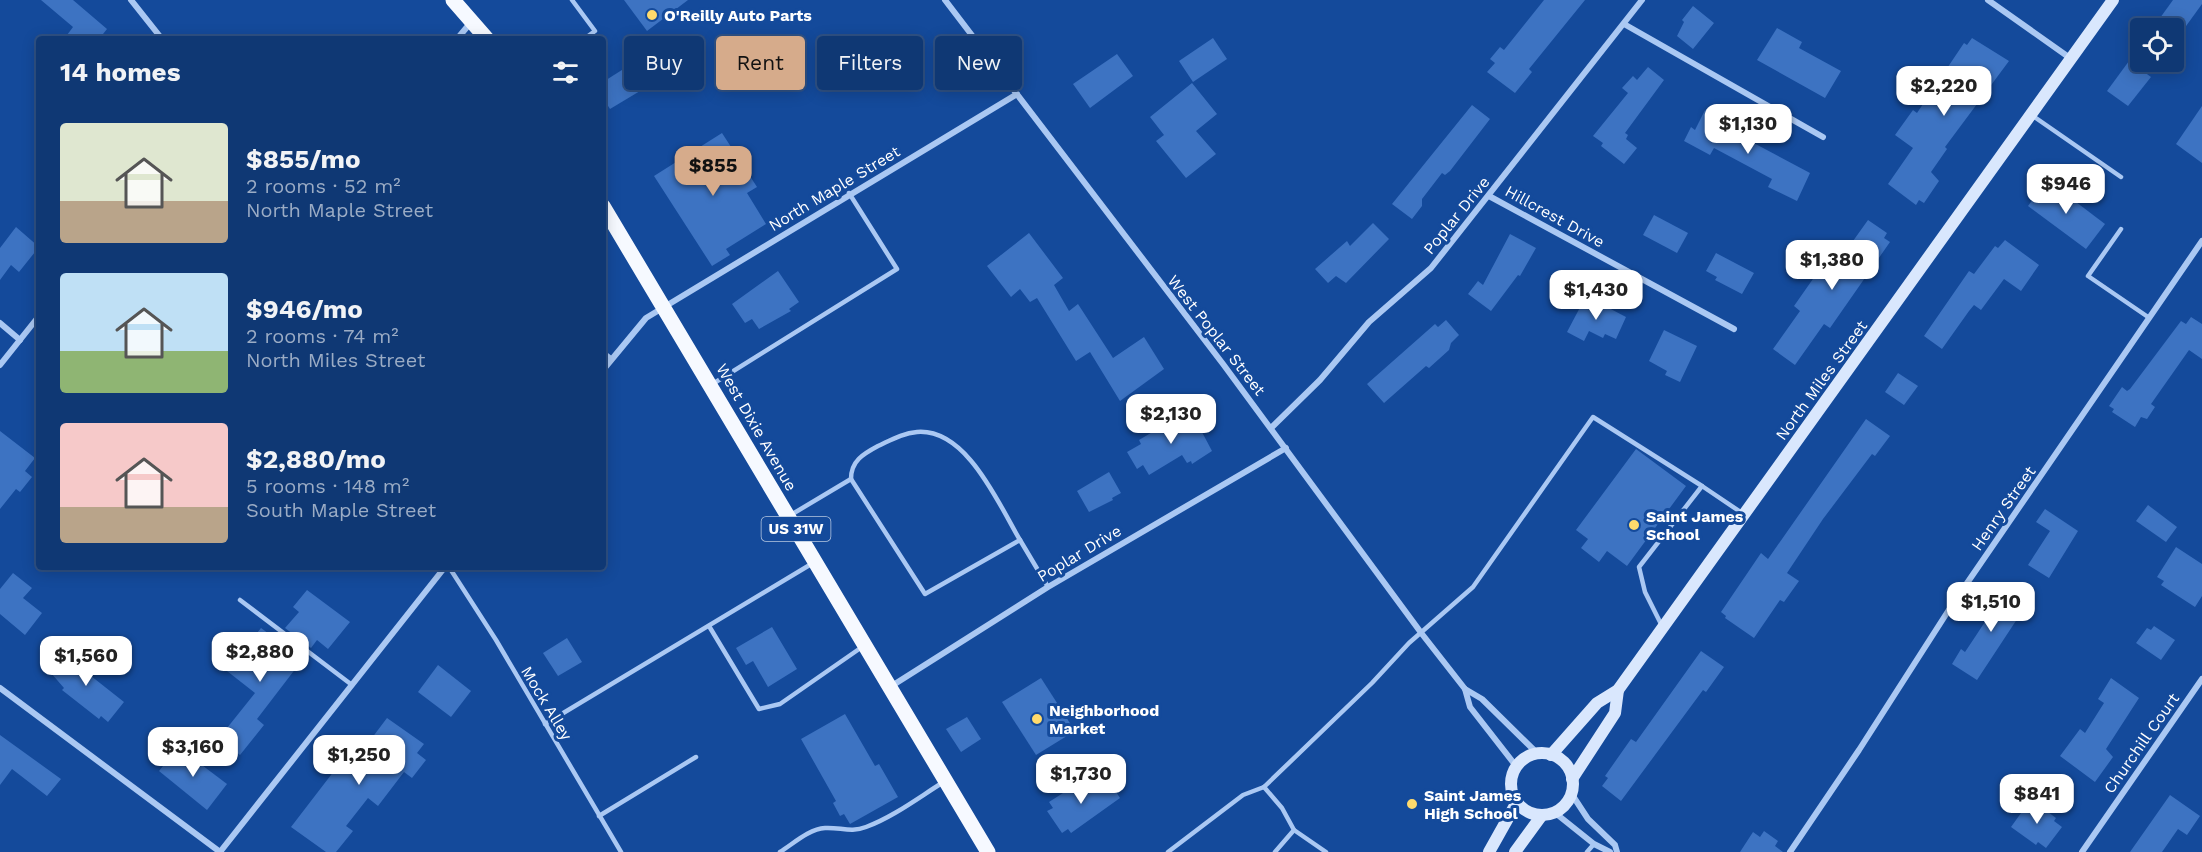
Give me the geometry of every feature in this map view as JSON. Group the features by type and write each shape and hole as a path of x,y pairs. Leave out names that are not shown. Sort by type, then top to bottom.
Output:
{"main road":[{"path":"453,0 484,36"},
{"name":"North Miles Street","path":"1551,754 1597,703 1618,690 2113,0"},
{"name":"West Dixie Avenue","path":"606,211 665,306 988,852"},
{"name":"North Miles Street","path":"1572,779 1615,713 1618,690"},
{"path":"1515,852 1548,814 1567,802 1571,794 1572,779 1567,766 1551,754 1537,753 1516,766 1511,784 1516,802 1523,809 1548,814"},
{"path":"1489,852 1516,802"}],"street":[{"path":"130,0 160,36"},
{"name":"West Poplar Street","path":"945,0 1286,448 1422,634 1465,688 1482,699 1537,753"},
{"name":"Poplar Drive","path":"1271,429 1320,380 1369,322 1431,268 1642,0"},
{"path":"1988,0 2071,59"},
{"path":"460,36 472,21"},
{"path":"1624,24 1823,137"},
{"name":"North Maple Street","path":"606,366 646,318 849,193 1017,94"},
{"name":"Hillcrest Drive","path":"1489,196 1734,329"},
{"name":"Henry Street","path":"1790,852 1860,750 1952,605 2202,241"},
{"path":"0,365 36,320"},
{"path":"0,323 20,340"},
{"name":"Poplar Drive","path":"889,687 1048,587 1286,448"},
{"path":"0,688 220,852 445,570"},
{"name":"Churchill Court","path":"2082,852 2202,679"},
{"name":"West Poplar Street","path":"1465,688 1470,707 1516,766"},
{"path":"1571,794 1588,819 1615,845 1617,852"},
{"path":"1548,814 1610,852"}],"lane":[{"path":"572,0 595,31 589,36"},
{"path":"2030,115 2121,177"},
{"path":"711,385 897,269 849,193"},
{"path":"2121,229 2088,276 2148,317"},
{"path":"606,354 612,359"},
{"path":"1168,852 1243,795 1264,787 1372,683 1409,643 1473,587 1593,417 1744,515"},
{"path":"1020,540 925,594 850,479 850,469 855,461 900,435 919,432 933,434 954,443 968,454 1020,540 1048,587"},
{"path":"788,516 850,479"},
{"path":"1664,628 1645,592 1639,567 1702,486"},
{"path":"545,724 815,562"},
{"name":"Mock Alley","path":"449,570 545,724 621,852"},
{"path":"240,600 352,684"},
{"path":"709,626 759,709 780,704 865,645"},
{"path":"599,816 696,757"},
{"path":"780,852 815,830 826,828 849,831 864,828 886,818 945,781"},
{"path":"1264,787 1282,807 1294,830 1326,852"},
{"path":"1275,852 1294,830"},
{"path":"1587,852 1594,844"}],"building":[{"path":"41,0 73,0 107,29 101,36 66,36 73,27"},
{"name":"O'Reilly Auto Parts","path":"624,0 688,0 647,31"},
{"path":"1544,0 1585,0 1529,69 1532,72 1515,93 1487,72 1495,63 1490,59 1500,47 1504,50"},
{"path":"2173,0 2202,0 2202,4 2184,29 2184,18 2160,18"},
{"path":"1693,6 1714,23 1693,49 1677,36 1684,22 1682,20"},
{"path":"1777,28 1802,42 1799,48 1841,71 1825,98 1757,60"},
{"path":"1213,38 1227,59 1193,82 1179,61"},
{"path":"1972,38 2009,61 1945,147 1947,149 1931,172 1939,181 1924,203 1919,200 1916,205 1888,184 1913,148 1895,135 1913,110 1917,113 1964,43 1967,45"},
{"path":"1117,54 1133,76 1090,108 1073,84"},
{"path":"2129,61 2130,72 2144,72 2151,77 2128,106 2107,91"},
{"path":"1648,67 1664,80 1625,133 1628,135 1626,139 1637,148 1624,164 1601,146 1603,143 1593,136 1628,93 1622,88 1633,76 1637,80"},
{"path":"624,69 624,90 642,90 610,109 606,103 606,80"},
{"path":"1192,83 1217,114 1196,131 1216,154 1186,178 1156,141 1164,135 1150,117"},
{"path":"1472,105 1490,119 1450,171 1445,175 1442,173 1422,199 1422,206 1412,219 1392,204"},
{"path":"2202,106 2202,163 2176,144"},
{"path":"1705,110 1720,118 1718,124 1810,173 1797,201 1768,187 1772,179 1714,148 1710,155 1684,141 1691,127 1695,130"},
{"path":"722,133 757,187 747,193 766,224 726,249 730,255 712,266 654,176"},
{"path":"2047,180 2105,224 2086,249 2028,206"},
{"path":"1654,215 1688,233 1677,253 1643,235"},
{"path":"1868,220 1887,233 1884,238 1890,242 1830,328 1824,324 1795,365 1773,349 1800,311 1794,306 1829,256 1833,260 1839,252 1843,255"},
{"path":"1373,223 1389,239 1346,283 1336,276 1328,283 1315,269 1347,241 1350,246"},
{"path":"16,227 36,244 36,251 19,272 11,265 0,280 0,248"},
{"path":"1029,233 1063,278 1054,285 1069,311 1078,304 1113,358 1144,337 1164,369 1120,401 1090,352 1076,361 1037,298 1030,302 1020,289 1011,297 987,266"},
{"path":"1510,234 1536,248 1520,276 1518,275 1491,311 1468,294 1478,281 1483,285"},
{"path":"2005,240 2039,265 2021,291 2004,279 1981,310 1974,305 1942,349 1924,336 1969,271 1974,274 1995,246 1998,248"},
{"path":"1716,253 1754,273 1742,294 1715,280 1717,277 1706,271"},
{"path":"778,271 799,302 789,309 791,311 759,329 752,319 745,323 732,304"},
{"path":"1586,296 1626,317 1616,339 1605,334 1603,338 1589,331 1584,341 1567,332"},
{"path":"2191,317 2202,324 2202,359 2189,350 2151,404 2155,407 2147,419 2141,417 2135,427 2112,412 2114,409 2109,406 2122,387 2127,391 2130,389 2181,321 2186,324"},
{"path":"1446,320 1459,335 1451,343 1449,350 1429,368 1426,366 1384,403 1367,384 1435,324 1438,327"},
{"path":"1664,330 1697,346 1680,382 1665,375 1667,371 1649,361"},
{"path":"1898,373 1918,386 1904,405 1885,392"},
{"path":"1186,412 1191,420 1194,417 1212,451 1192,464 1191,461 1187,463 1182,455 1149,475 1143,465 1137,469 1127,452 1141,444 1139,440"},
{"path":"1866,419 1890,436 1875,456 1872,454 1823,519 1787,573 1799,581 1784,602 1780,600 1754,638 1725,618 1726,616 1721,612 1761,553 1768,559"},
{"path":"0,431 35,458 25,471 32,477 20,492 16,489 0,509"},
{"path":"1636,449 1686,486 1627,566 1607,551 1599,562 1581,548 1588,539 1576,530"},
{"path":"1109,472 1121,493 1112,498 1113,500 1089,512 1077,491"},
{"path":"2148,505 2177,527 2166,542 2136,521"},
{"path":"2045,509 2078,531 2049,578 2028,565 2050,531 2036,522"},
{"path":"2176,547 2202,564 2202,596 2195,607 2161,585 2164,581 2157,577"},
{"path":"13,573 32,588 23,598 42,613 25,635 0,614 0,589"},
{"path":"2003,585 2029,601 1977,680 1952,664 1961,649 1965,652 1998,602 1993,599"},
{"path":"307,590 350,622 328,649 317,640 311,648 285,628 299,612 293,607"},
{"path":"2154,626 2175,640 2161,660 2136,643 2147,628 2151,630"},
{"path":"772,627 797,669 768,687 753,661 746,665 736,648"},
{"path":"261,628 276,639 279,635 306,655 257,719 264,725 240,755 219,738 255,693 227,671"},
{"path":"567,638 582,662 558,676 543,653"},
{"path":"1701,651 1724,667 1706,692 1703,690 1621,801 1602,786 1608,778 1605,776 1631,739 1636,742"},
{"path":"77,652 92,663 86,672 124,702 108,722 101,716 99,719 62,690 64,688 51,673 65,655 71,660"},
{"path":"438,665 471,691 451,717 418,692"},
{"path":"1041,678 1075,731 1036,755 1002,702"},
{"path":"2111,678 2139,698 2106,749 2113,757 2095,782 2060,756 2080,729 2085,733 2104,703 2098,699"},
{"path":"845,714 875,766 879,764 898,797 850,824 844,814 840,816 833,803 836,801 801,739"},
{"path":"967,717 981,739 961,752 946,729"},
{"path":"387,718 424,744 417,753 426,760 412,778 404,772 378,806 368,798 346,826 353,831 336,852 326,852 291,827 344,758 353,763"},
{"path":"0,735 61,779 47,796 12,769 0,785"},
{"path":"178,747 227,784 207,810 159,771"},
{"path":"1085,779 1094,792 1109,781 1120,798 1071,833 1068,829 1062,833 1047,811 1053,808 1049,802 1063,793 1064,789"},
{"path":"2170,795 2200,816 2187,835 2178,829 2162,852 2130,852"},
{"path":"2031,799 2056,818 2054,821 2062,827 2046,848 2038,842 2036,845 2011,827"},
{"path":"1764,831 1778,841 1775,846 1783,852 1740,852 1753,832 1760,837"}],"place":[{"name":"O'Reilly Auto Parts","path":"652,15"},
{"name":"Saint James School","path":"1634,525"},
{"name":"Neighborhood Market","path":"1037,719"},
{"name":"Saint James High School","path":"1412,804"}]}
